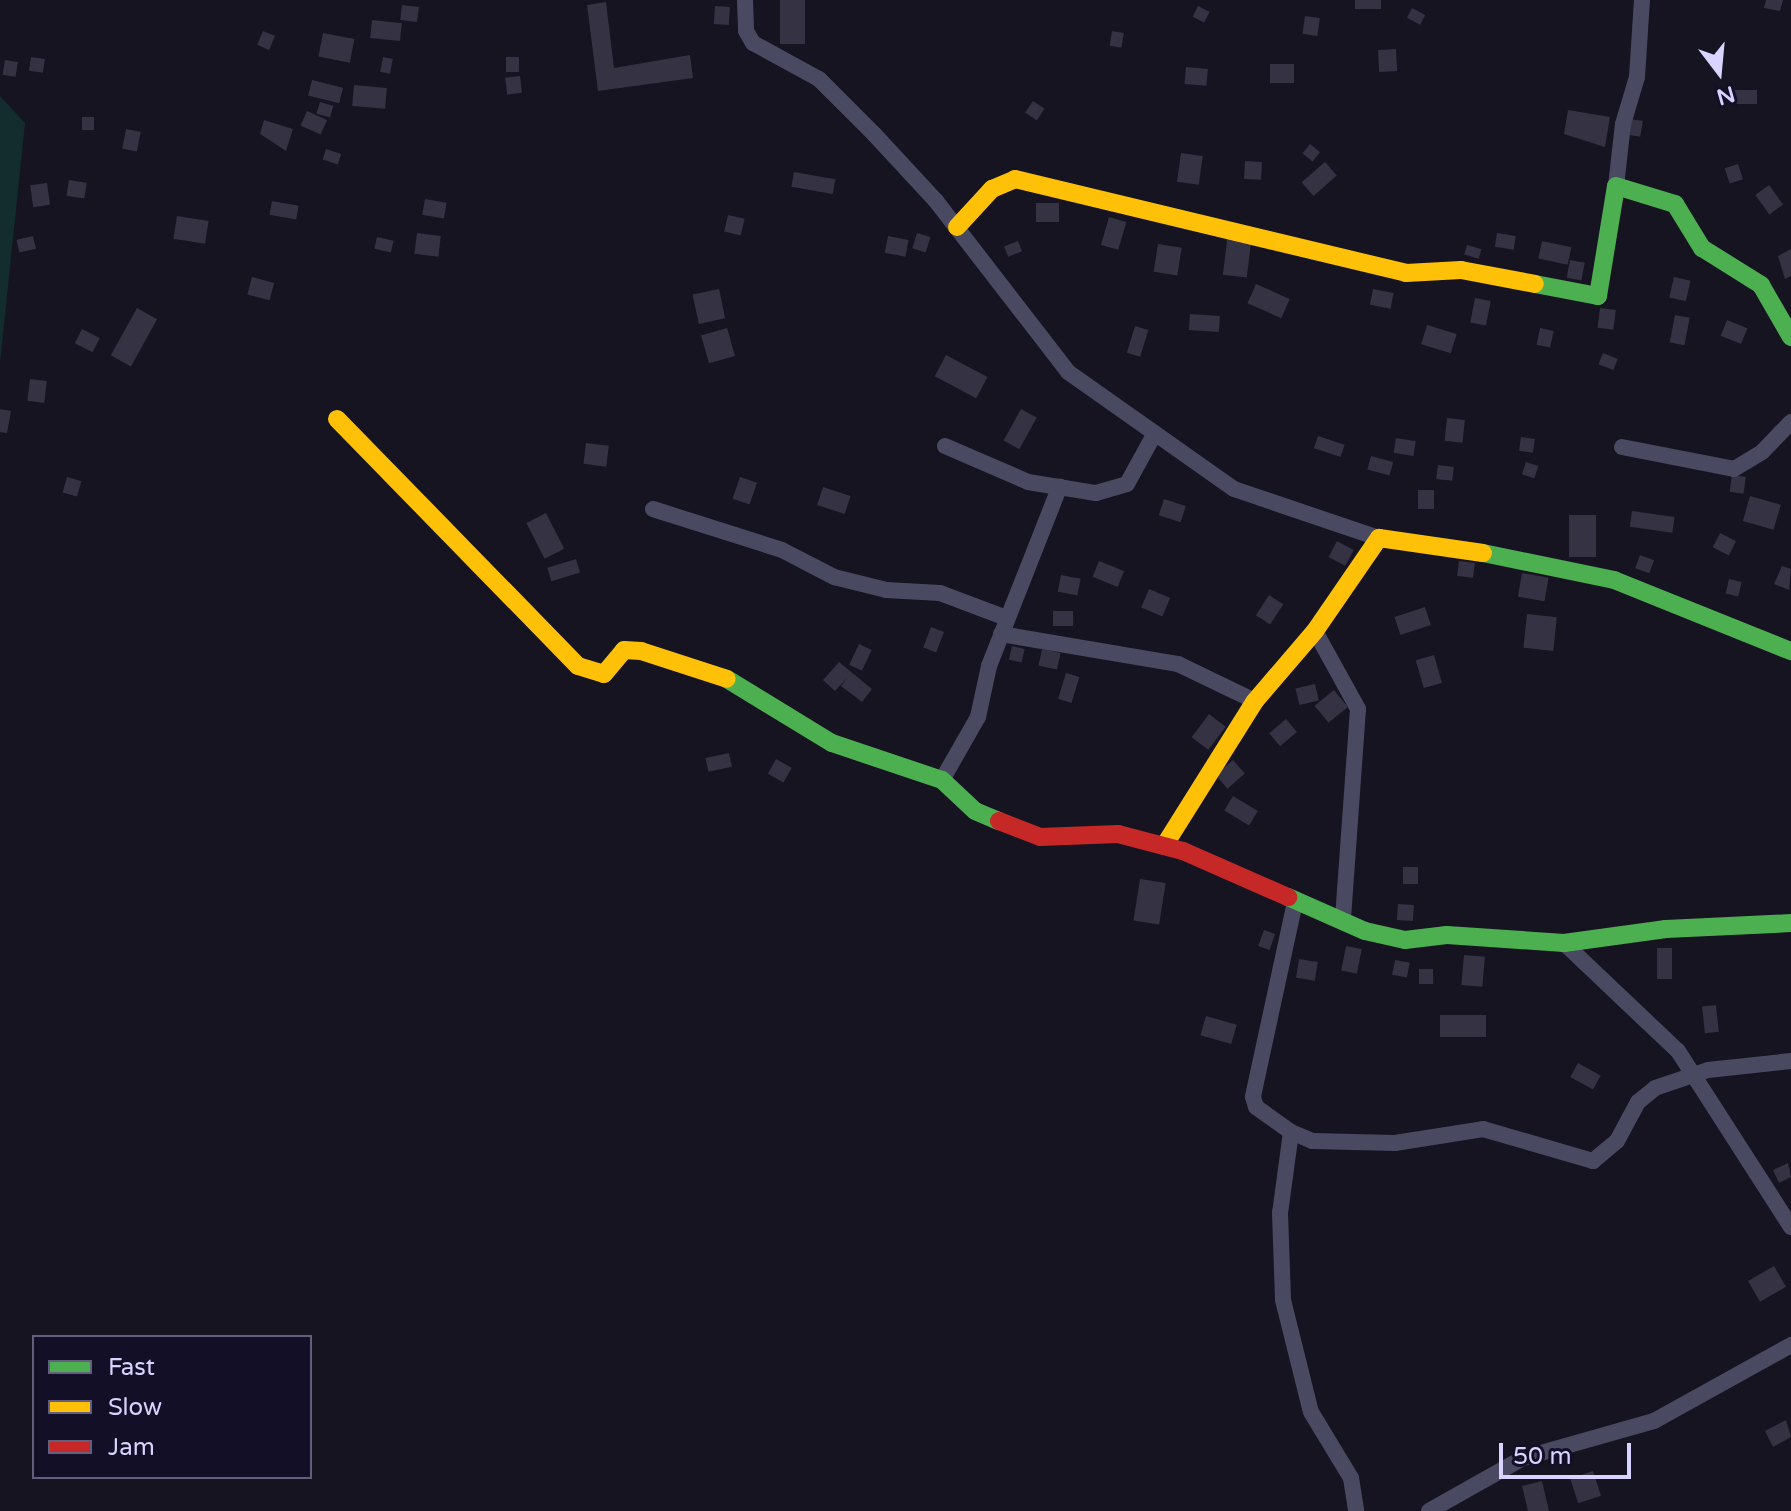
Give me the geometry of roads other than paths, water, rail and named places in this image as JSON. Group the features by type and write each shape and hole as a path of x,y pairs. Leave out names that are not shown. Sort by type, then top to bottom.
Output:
{"street":[{"path":"745,0 746,31 753,43 819,79 957,227 1068,372 1209,475 1264,504 1379,538 1459,546 1537,568 1614,580 1791,651"},
{"path":"957,227 992,189 1015,179 1406,273 1461,270 1598,296 1623,124 1637,77 1642,0"},
{"path":"1616,186 1675,204 1702,248 1761,285 1791,337"},
{"path":"337,419 578,666 604,674 624,650 641,651 723,677 832,743 942,780 975,811 1040,837 1118,834 1164,846 1295,902 1343,917 1365,931 1405,940 1447,935 1564,943 1679,927 1791,923"},
{"path":"1622,447 1734,469 1762,452 1791,422"},
{"path":"945,446 1028,482 1096,493 1127,484 1155,433"},
{"path":"942,780 978,717 1004,626 1060,486"},
{"path":"653,509 782,550 834,577 886,590 940,593 1004,626 1178,664 1255,701"},
{"path":"1164,846 1255,701 1315,631 1379,538"},
{"path":"1315,631 1358,709 1343,917"},
{"path":"1295,902 1253,1097 1256,1107 1291,1132 1312,1141 1395,1143 1483,1129 1593,1161 1617,1141 1638,1102 1655,1088 1693,1073 1791,1061"},
{"path":"1564,943 1611,993 1659,1031 1693,1073 1791,1227"},
{"path":"1291,1132 1280,1213 1283,1300 1311,1412 1351,1478 1356,1511"},
{"path":"1429,1511 1523,1458 1654,1421 1791,1345"}]}
